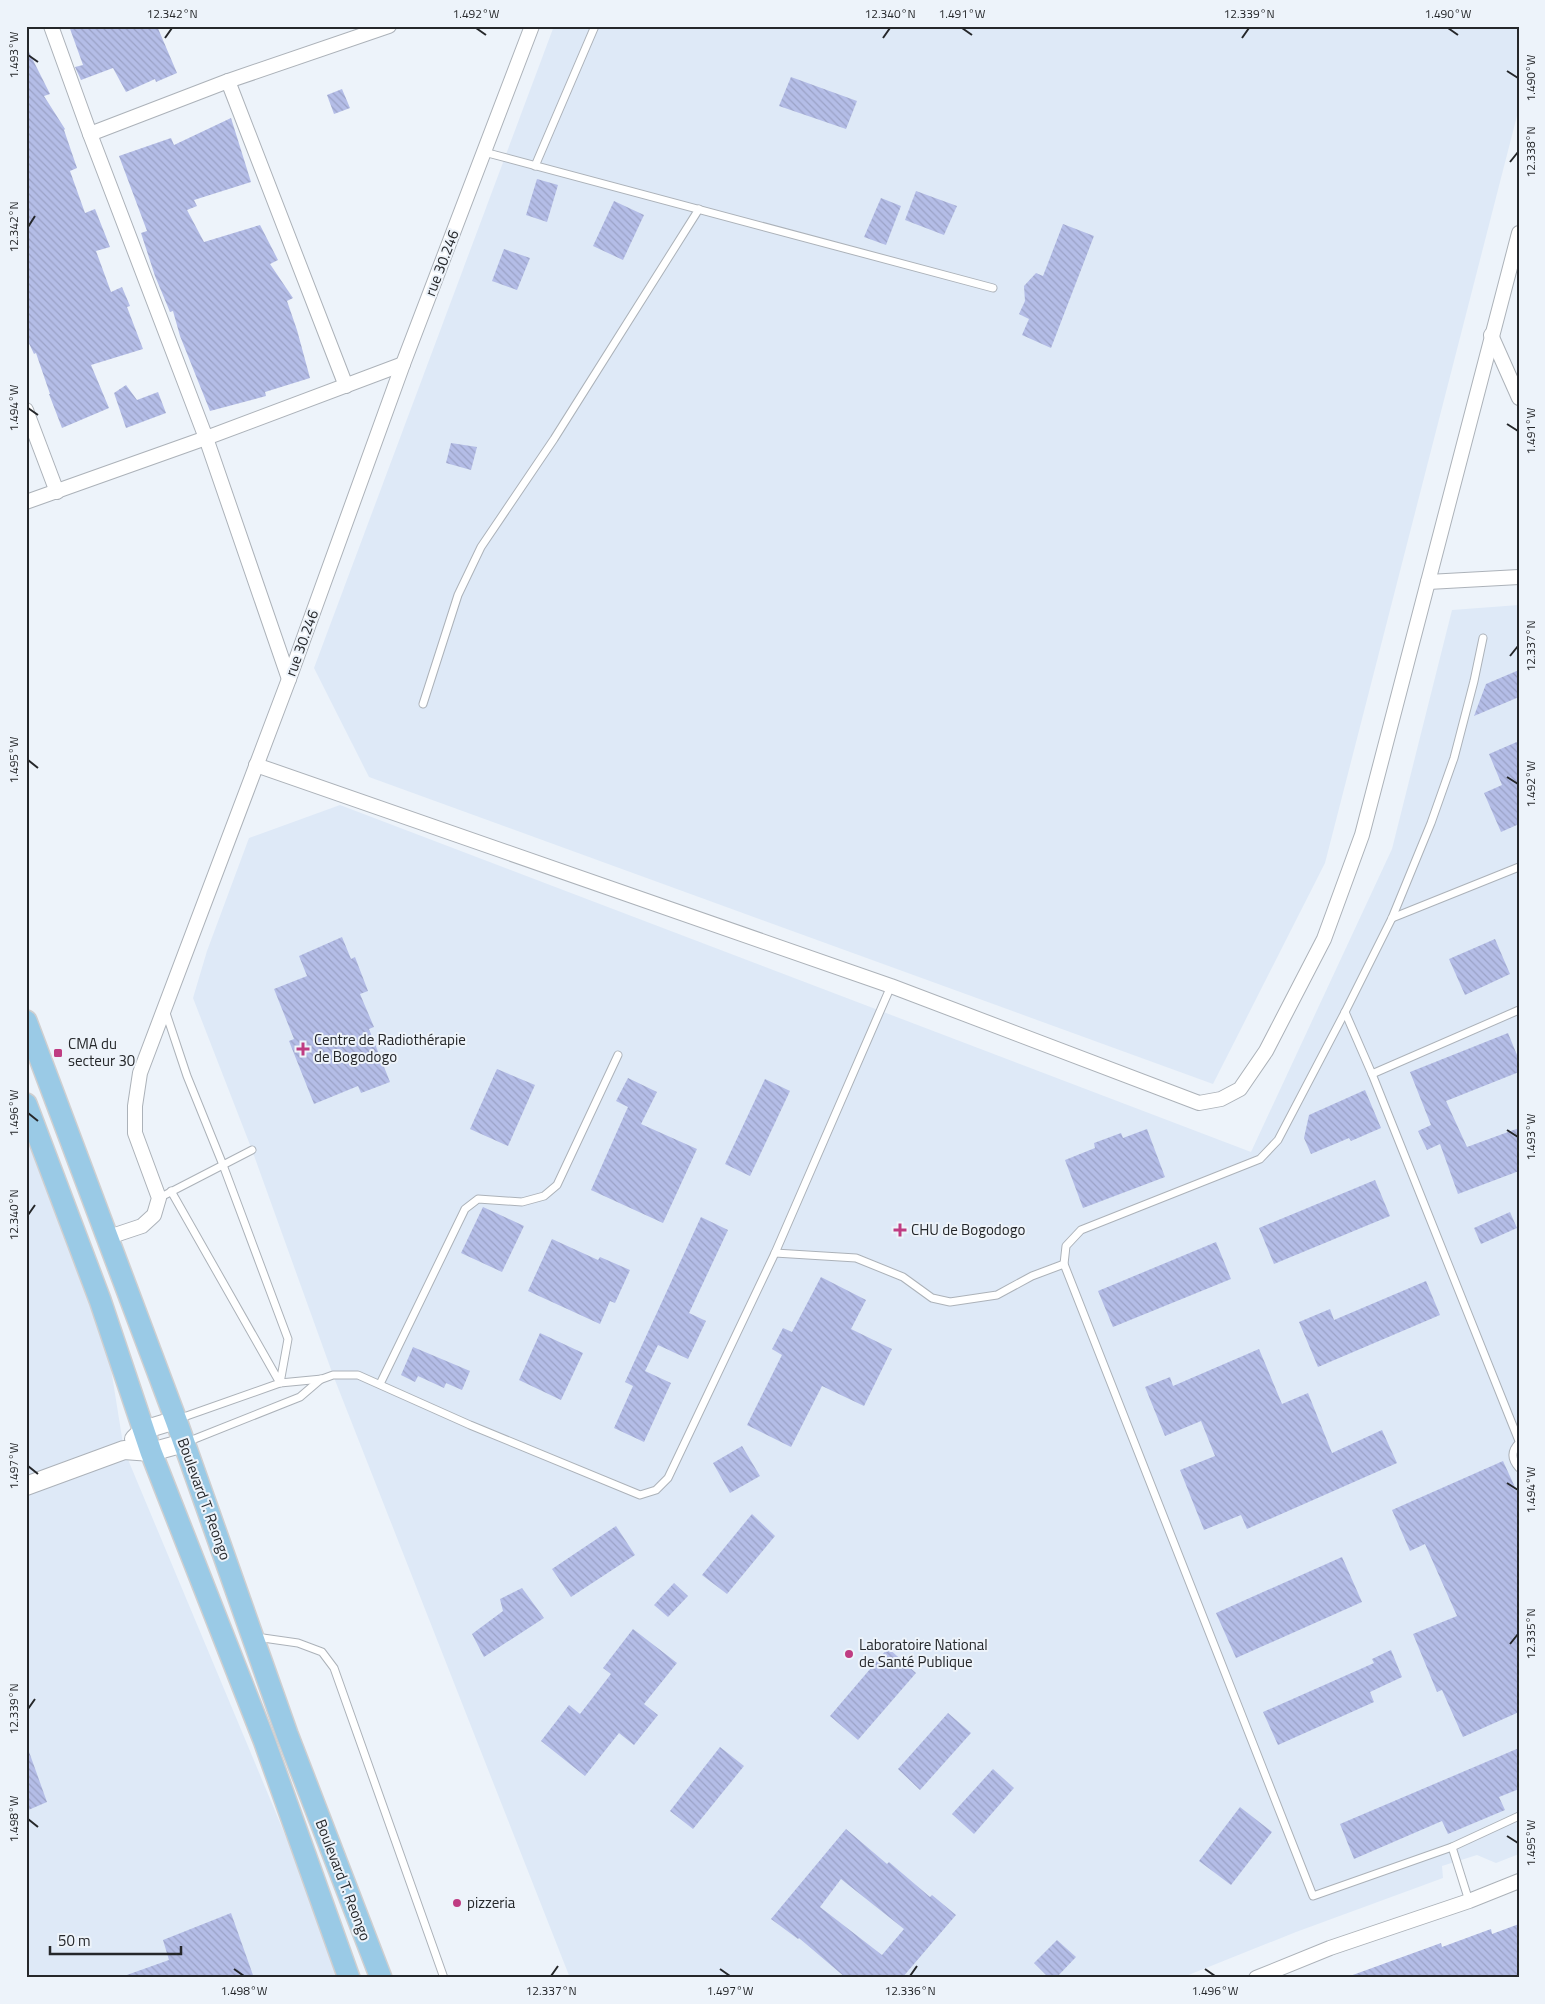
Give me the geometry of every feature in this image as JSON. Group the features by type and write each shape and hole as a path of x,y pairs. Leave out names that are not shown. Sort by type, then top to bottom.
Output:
{"main road":[{"name":"Boulevard T. Reongo","path":"26,1021 109,1237 176,1420 287,1734 382,1978"},
{"name":"Boulevard T. Reongo","path":"26,1104 100,1300 151,1452 264,1740 349,1978"}],"street":[{"path":"51,26 90,134 206,438 290,679"},
{"path":"90,134 228,81 389,26"},
{"name":"rue 30.246","path":"165,1194 135,1133 135,1106 140,1073 290,679 403,364 532,26"},
{"path":"228,81 346,386"},
{"path":"256,765 891,986 1199,1103 1221,1099 1240,1089 1266,1051 1324,939 1362,835 1519,233"},
{"path":"1491,335 1519,398"},
{"path":"26,502 206,438 403,364"},
{"path":"26,410 57,492"},
{"path":"1428,582 1519,577"},
{"path":"109,1237 142,1226 154,1215 165,1194"},
{"path":"124,1450 143,1430 176,1420"},
{"path":"26,1486 124,1450 151,1452 184,1443"},
{"path":"1256,1978 1330,1948 1470,1901 1519,1881"}],"lane":[{"path":"535,166 595,26"},
{"path":"484,152 993,288"},
{"path":"423,704 458,595 481,547 564,424 699,209"},
{"path":"1483,638 1454,758 1431,823 1392,918 1278,1140 1260,1159 1081,1230 1066,1246 1064,1264 1313,1896 1452,1847 1519,1816"},
{"path":"1392,918 1519,867"},
{"path":"176,1420 280,1383 322,1379 333,1375 358,1375 470,1425 640,1494 656,1490 668,1478 774,1253 891,986"},
{"path":"165,1008 187,1076 288,1339 280,1383"},
{"path":"1372,1074 1519,1010"},
{"path":"1345,1012 1372,1074 1519,1442 1512,1458 1519,1468"},
{"path":"380,1384 465,1209 478,1198 522,1202 544,1196 557,1185 618,1055"},
{"path":"252,1150 165,1194 280,1383"},
{"path":"774,1253 856,1258 903,1277 932,1298 950,1302 997,1296 1032,1276 1064,1264"},
{"path":"184,1443 300,1397 322,1379"},
{"path":"253,1637 298,1643 322,1652 334,1668 444,1978"},
{"path":"1452,1847 1470,1901"}],"shaded area":[{"path":"554,26 1519,26 1519,108 1325,863 1213,1084 369,777 314,668"},
{"name":"CHU de Bogodogo","path":"1519,605 1519,1854 1496,1863 1477,1855 1442,1866 1443,1878 1296,1932 1181,1978 570,1978 333,1375 252,1150 193,998 207,951 249,838 340,805 1251,1152 1392,849 1452,610"},
{"path":"26,1104 100,1300 124,1450 345,1978 26,1978"}],"building":[{"path":"69,26 157,26 177,73 156,82 155,79 126,92 113,68 81,80 75,67 83,65"},
{"path":"26,46 50,94 44,96 65,129 77,168 70,171 85,213 95,209 110,247 96,251 111,292 122,287 130,306 127,307 143,349 91,365 109,408 62,428 36,353 34,354 26,337"},
{"path":"791,77 857,101 846,129 779,106"},
{"path":"342,89 350,108 334,114 327,95"},
{"path":"231,118 251,182 194,200 197,206 187,210 204,242 260,225 278,260 270,264 293,298 287,301 310,378 265,392 266,396 210,411 180,336 173,311 170,312 155,276 141,233 147,231 119,156 171,138 174,145"},
{"path":"537,179 558,185 547,222 526,215"},
{"path":"916,191 957,206 944,235 905,220"},
{"path":"881,198 901,206 886,245 864,237"},
{"path":"614,201 644,215 623,260 593,246"},
{"path":"1063,224 1094,236 1051,348 1022,335 1029,319 1019,314 1025,301 1024,286 1036,273 1043,276"},
{"path":"504,249 530,258 517,290 492,281"},
{"path":"126,385 137,400 158,392 166,413 126,428 114,393"},
{"path":"451,443 477,447 471,470 446,463"},
{"path":"1519,670 1519,697 1474,716 1486,684"},
{"path":"1519,741 1519,824 1501,832 1484,793 1502,785 1489,754"},
{"path":"342,937 351,959 355,957 368,991 360,994 374,1027 369,1029 390,1082 361,1093 358,1086 314,1104 289,1041 294,1039 274,989 307,976 299,956"},
{"path":"1495,939 1510,974 1465,995 1449,959"},
{"path":"1508,1033 1519,1060 1519,1072 1446,1101 1467,1147 1519,1128 1519,1171 1458,1194 1440,1144 1427,1150 1418,1131 1431,1125 1410,1072"},
{"path":"497,1069 535,1085 508,1146 470,1129"},
{"path":"628,1078 657,1092 641,1124 697,1149 663,1223 591,1190 628,1107 616,1101"},
{"path":"765,1079 790,1091 750,1176 725,1164"},
{"path":"1365,1090 1381,1128 1351,1141 1349,1138 1311,1154 1304,1138 1309,1115"},
{"path":"1147,1129 1165,1177 1083,1208 1065,1160 1095,1148 1094,1143 1121,1133 1123,1138"},
{"path":"1375,1180 1390,1216 1274,1264 1259,1228"},
{"path":"483,1207 524,1226 502,1272 461,1253"},
{"path":"1510,1212 1517,1228 1481,1244 1474,1228"},
{"path":"701,1217 728,1230 689,1313 706,1321 688,1359 658,1345 645,1371 671,1383 644,1442 614,1428 633,1386 625,1382"},
{"path":"552,1239 598,1260 600,1257 630,1270 615,1303 610,1301 600,1324 528,1291"},
{"path":"1216,1242 1231,1279 1113,1327 1098,1291"},
{"path":"821,1277 866,1300 851,1329 892,1349 864,1406 822,1386 791,1447 747,1425 782,1355 772,1349 783,1328 792,1332"},
{"path":"1426,1281 1440,1315 1318,1367 1299,1322 1330,1309 1334,1320"},
{"path":"540,1333 583,1353 561,1400 519,1380"},
{"path":"413,1347 470,1371 462,1390 446,1383 444,1388 418,1376 415,1382 401,1375"},
{"path":"1259,1349 1282,1404 1308,1393 1332,1453 1382,1430 1397,1463 1247,1529 1241,1515 1204,1530 1180,1470 1215,1456 1201,1421 1165,1436 1145,1387 1170,1377 1173,1386"},
{"path":"742,1446 760,1476 730,1493 713,1463"},
{"path":"1503,1461 1519,1496 1519,1712 1463,1737 1442,1690 1437,1692 1413,1634 1457,1616 1425,1544 1410,1551 1392,1510"},
{"path":"752,1514 775,1536 727,1594 702,1575"},
{"path":"616,1526 635,1555 571,1597 552,1569"},
{"path":"1342,1557 1362,1602 1236,1658 1216,1613"},
{"path":"674,1583 688,1596 668,1617 654,1605"},
{"path":"522,1588 544,1618 484,1657 472,1634 503,1611 500,1599"},
{"path":"633,1629 677,1663 644,1704 658,1715 634,1745 619,1733 585,1776 541,1741 569,1705 580,1714 611,1674 603,1668"},
{"path":"888,1648 916,1673 858,1740 830,1716"},
{"path":"1391,1650 1402,1677 1370,1692 1374,1702 1278,1745 1263,1712 1374,1663 1372,1659"},
{"path":"948,1713 971,1733 920,1790 898,1769"},
{"path":"720,1747 744,1766 693,1829 670,1811"},
{"path":"1519,1748 1519,1789 1499,1797 1505,1810 1448,1834 1442,1821 1354,1859 1340,1824"},
{"path":"26,1749 28,1749 47,1802 26,1811"},
{"path":"993,1769 1014,1788 974,1834 952,1814"},
{"path":"1240,1807 1272,1832 1231,1885 1199,1861"},
{"path":"846,1829 887,1864 889,1862 930,1897 932,1895 956,1915 902,1978 846,1978 799,1938 771,1919","holes":["841,1879 904,1929 882,1955 820,1907"]},
{"path":"231,1913 254,1978 124,1978 124,1976 169,1960 163,1940"},
{"path":"1519,1924 1519,1978 1351,1978 1350,1976 1441,1943 1442,1947 1491,1929 1492,1934"},
{"path":"1057,1940 1076,1957 1056,1978 1049,1978 1034,1963"}],"place":[{"name":"Centre de Radiothérapie de Bogodogo","path":"303,1049"},
{"name":"CMA du secteur 30","path":"58,1053"},
{"name":"CHU de Bogodogo","path":"900,1230"},
{"name":"Laboratoire National de Santé Publique","path":"849,1654"},
{"name":"pizzeria","path":"457,1903"}]}
